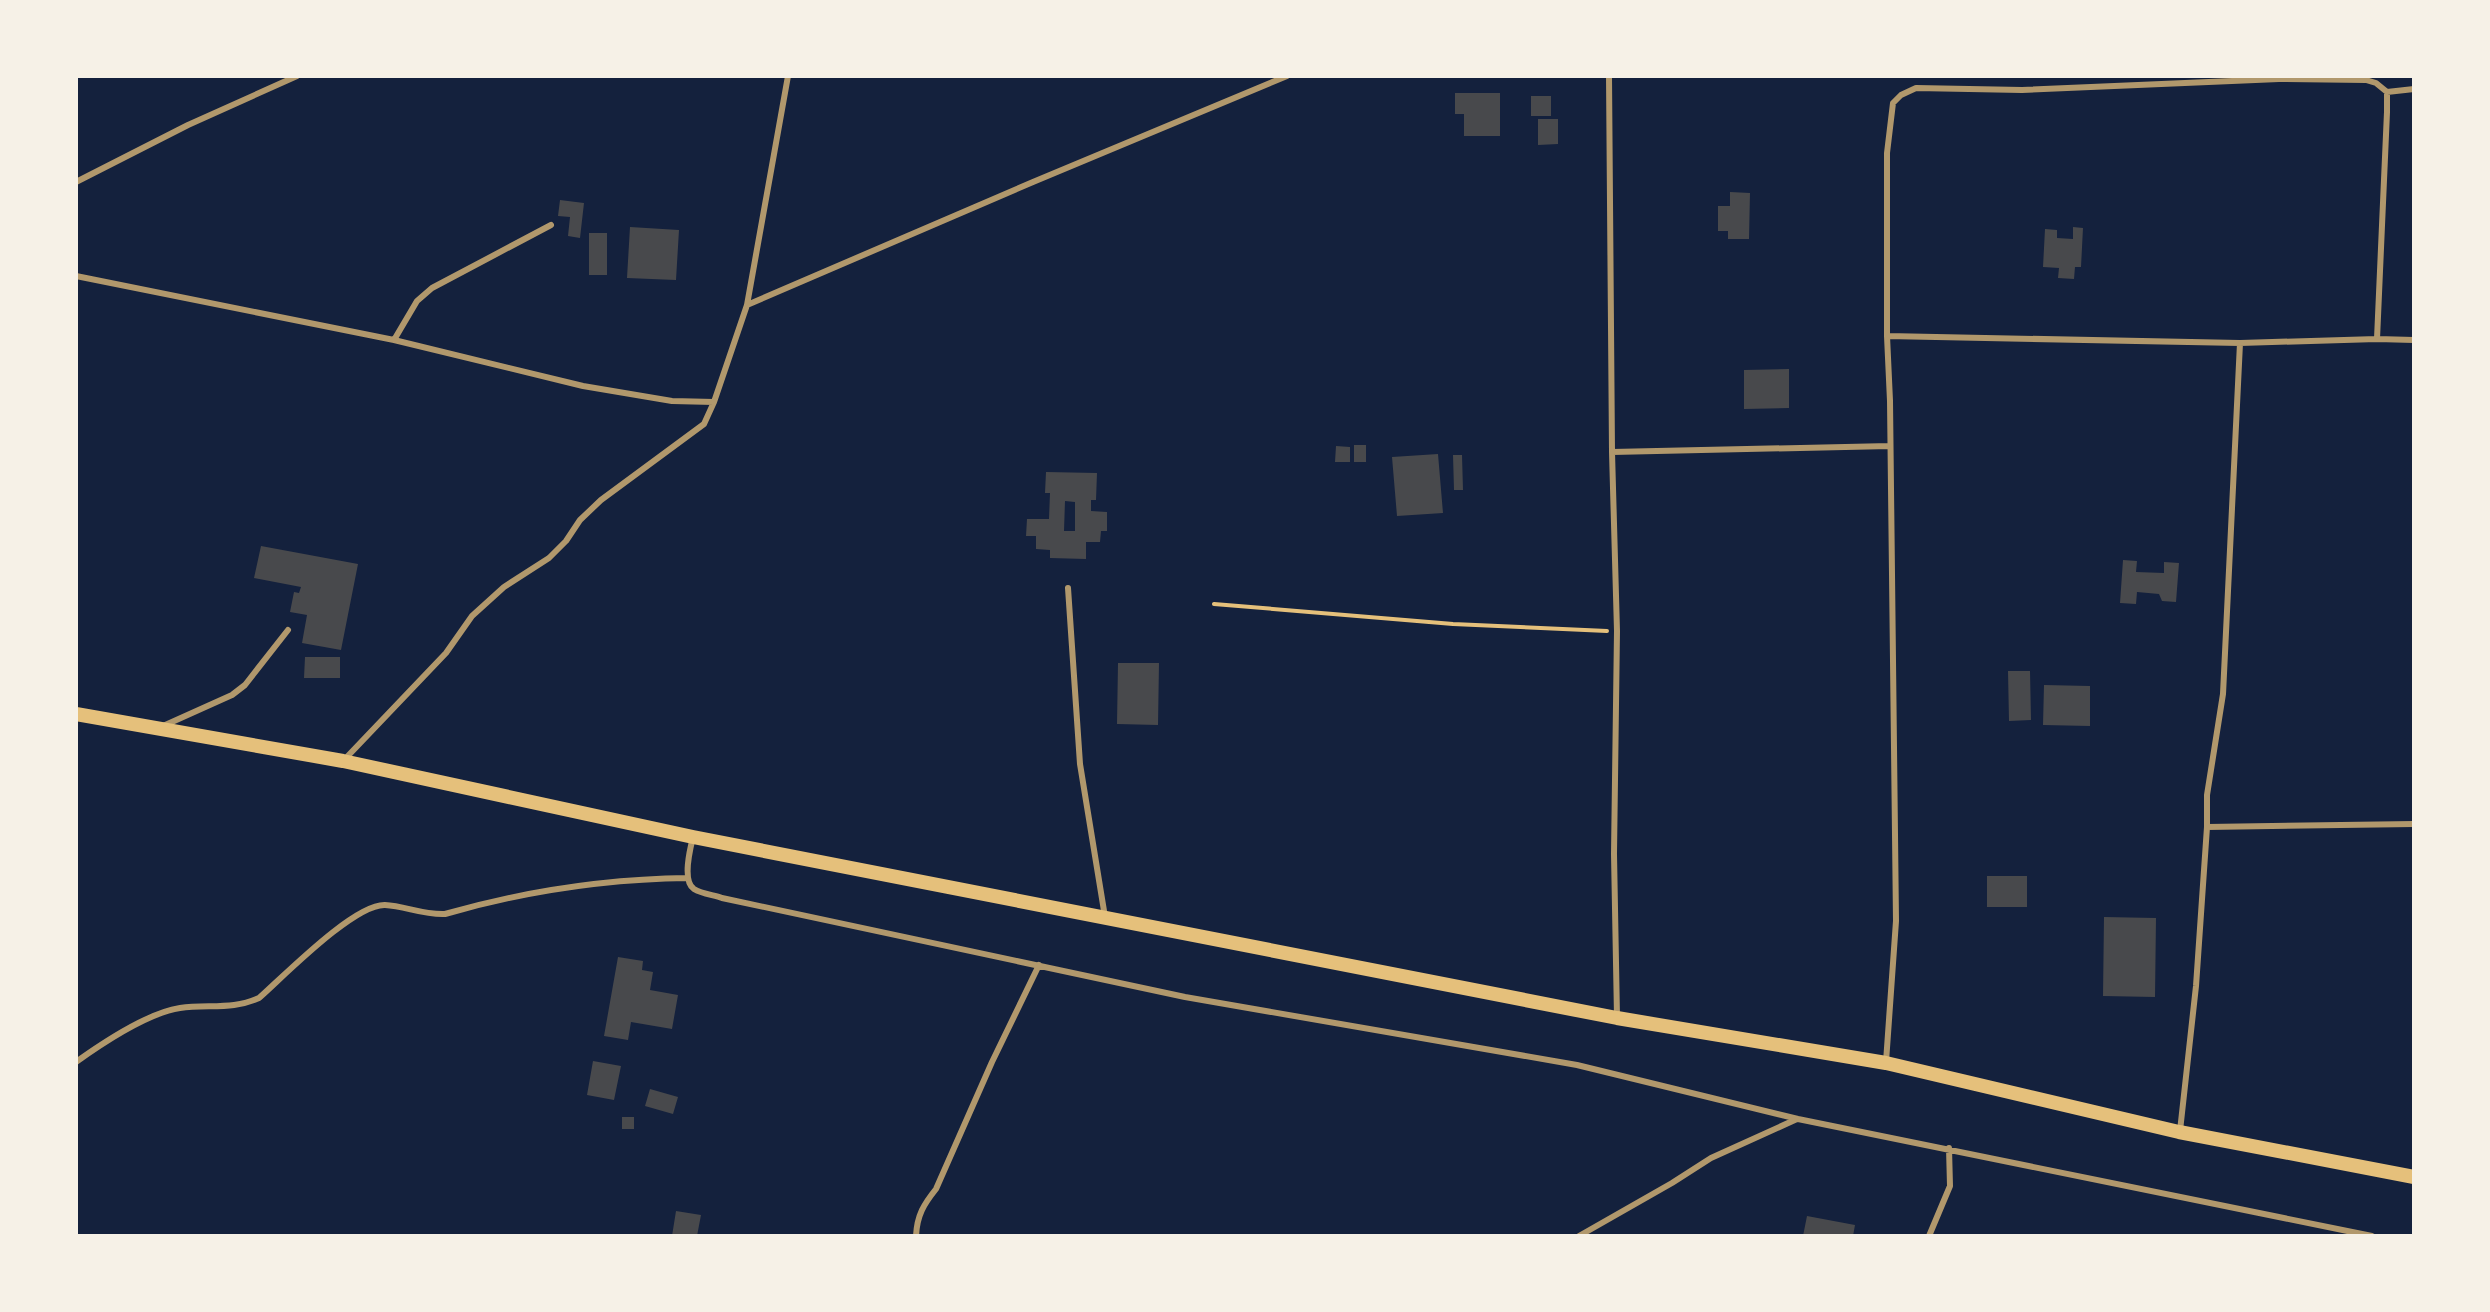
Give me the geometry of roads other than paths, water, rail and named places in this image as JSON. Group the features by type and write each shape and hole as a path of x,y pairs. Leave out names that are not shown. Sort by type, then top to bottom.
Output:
{"highway":[{"path":"76,714 343,761 693,837 1617,1018 1886,1063 2179,1132 2414,1177"}],"street":[{"path":"76,182 188,125 297,76"},
{"path":"343,761 446,653 471,616 504,587 549,558 566,541 580,520 601,500 704,424 714,402 747,305 788,76"},
{"path":"747,305 1287,76"},
{"path":"1609,76 1612,452 1617,631 1614,854 1617,1018"},
{"path":"1886,1063 1896,921 1887,336 1887,153 1893,103 1901,95 1916,88 2022,90 2279,78 2366,80 2376,82 2387,92 2414,89"},
{"path":"2378,339 2387,92"},
{"path":"394,340 417,301 432,288 551,225"},
{"path":"76,276 394,340 583,386 672,401 714,402"},
{"path":"1887,336 2240,343 2414,340"},
{"path":"2179,1132 2196,986 2207,827 2207,795 2224,683 2240,343"},
{"path":"1612,452 1890,446"},
{"path":"1068,588 1080,764 1105,917"},
{"path":"160,728 232,694 245,685 288,630"},
{"path":"2207,827 2414,824"},
{"path":"693,837 688,859 688,878 693,889 722,898 1185,997 1577,1065 1798,1119 2372,1236"},
{"path":"76,1062 94,1049 155,1015 180,1008 244,1005 259,998 336,930 369,908 385,905 433,915 445,914 537,891 582,884 688,878"},
{"path":"916,1236 917,1220 922,1206 936,1189 992,1062 1039,965"},
{"path":"1579,1236 1672,1184 1711,1158 1798,1119"},
{"path":"1929,1236 1950,1186 1949,1148"}]}
